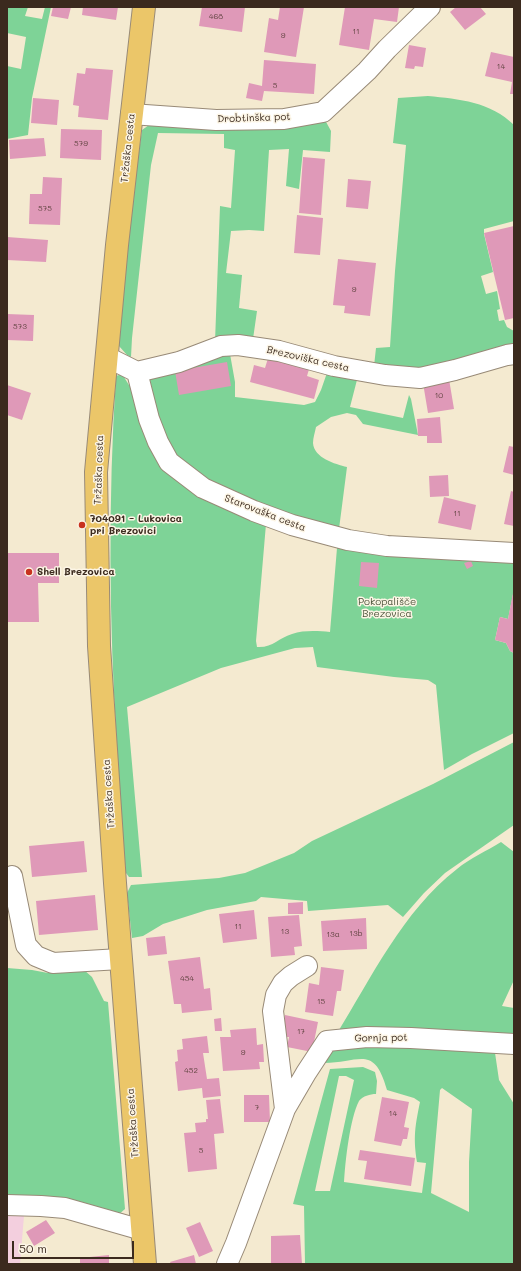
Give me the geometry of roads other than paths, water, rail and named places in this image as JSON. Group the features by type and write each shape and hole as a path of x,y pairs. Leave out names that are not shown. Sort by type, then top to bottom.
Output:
{"main road":[{"name":"Tržaška cesta","path":"144,7 131,114 96,472 100,646 120,959 145,1264"}],"street":[{"name":"Drobtinška pot","path":"131,114 223,120 284,119 323,112 367,71 430,7"},
{"name":"Brezoviška cesta","path":"137,372 179,362 221,346 250,346 334,366 377,374 420,378 455,370 507,354 514,354"},
{"path":"107,357 137,372"},
{"name":"Starovaška cesta","path":"137,372 149,419 158,442 169,462 203,488 254,511 292,525 348,540 387,546 514,553"},
{"path":"12,876 26,945 36,956 53,963 120,959"},
{"name":"Gornja pot","path":"285,1108 273,1011 276,995 283,983 307,966"},
{"name":"Gornja pot","path":"227,1264 285,1108 306,1072 327,1041 367,1037 514,1044"},
{"path":"7,1205 65,1208 142,1230"}],"place":[{"name":"704091 ~ Lukovica pri Brezovici","path":"82,525"},
{"name":"Shell Brezovica","path":"29,572"}],"park label":[{"name":"Pokopališče Brezovica","path":"387,608"}]}
